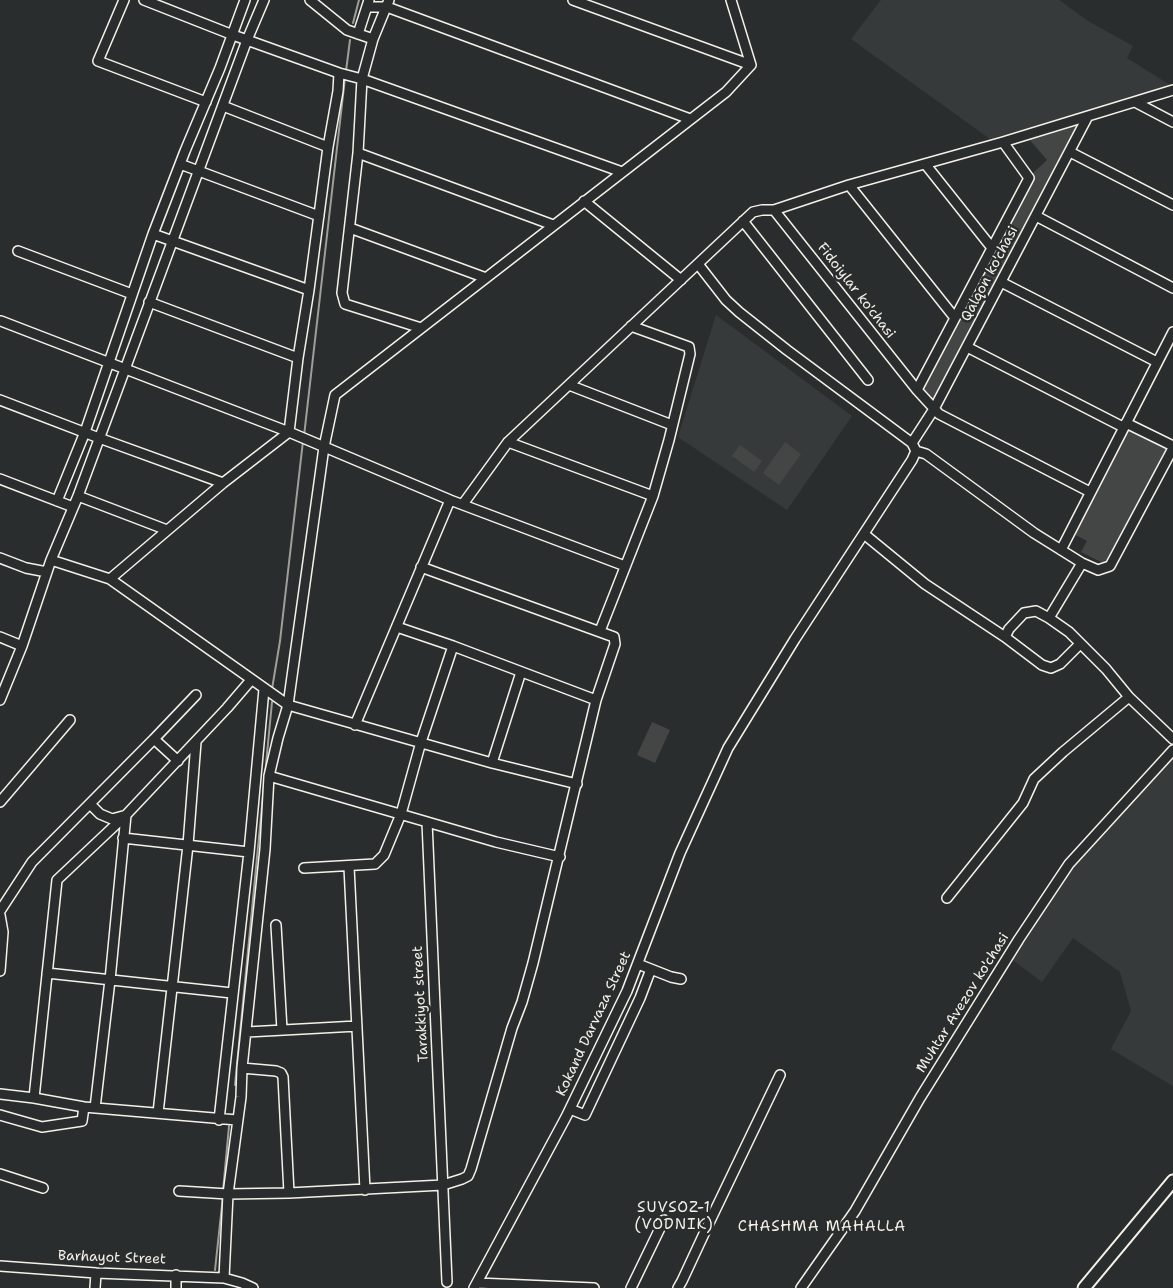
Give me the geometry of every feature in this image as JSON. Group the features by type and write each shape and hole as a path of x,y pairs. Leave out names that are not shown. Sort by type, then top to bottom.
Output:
{"main road":[{"path":"1084,1288 1173,1181"},
{"path":"1093,1288 1173,1191"}],"street":[{"path":"124,0 98,61 206,102"},
{"path":"144,0 339,74 362,79 622,172"},
{"path":"57,501 85,432 153,234 233,35 245,0"},
{"path":"0,700 22,646 51,560 78,496 247,40 264,0"},
{"path":"310,0 347,30 373,39"},
{"path":"573,0 751,65"},
{"path":"732,0 751,65"},
{"path":"358,34 368,4 388,4 690,119"},
{"path":"388,4 373,39 362,79 358,153 342,293 345,304 421,328"},
{"path":"224,1278 228,1194 241,1097 242,1068 266,849 270,776 278,738 288,705 324,447 334,395 726,92 751,65"},
{"path":"110,579 223,483 289,432 339,74"},
{"path":"463,504 508,442 743,221 757,211 774,210 850,185 926,165 1173,90"},
{"path":"1135,102 1173,122"},
{"path":"223,106 328,147"},
{"name":"Qalqon ko'chasi","path":"864,534 912,460 914,447 1088,116"},
{"path":"917,390 1029,178 1003,142"},
{"path":"1070,152 1173,205"},
{"path":"358,153 553,226"},
{"path":"180,164 319,216"},
{"path":"926,165 992,248"},
{"path":"850,185 955,318"},
{"path":"584,201 681,280"},
{"name":"Fidoiylar ko'chasi","path":"774,210 917,390 939,414 1090,492"},
{"path":"1036,216 1173,288"},
{"path":"743,221 868,380"},
{"path":"350,228 486,278"},
{"path":"153,234 309,290"},
{"path":"18,251 132,294"},
{"path":"698,264 726,300 739,312 914,447 1034,533 1082,563 1098,570 1110,566 1173,447 967,347"},
{"path":"1001,282 1157,362"},
{"path":"149,302 298,358"},
{"path":"2,321 307,439 450,500 626,566"},
{"path":"600,632 652,496 690,354 689,347 631,326"},
{"path":"1061,550 1173,332"},
{"path":"569,386 672,425"},
{"path":"0,400 223,483"},
{"path":"508,442 652,496"},
{"path":"0,479 73,507"},
{"path":"78,496 167,530"},
{"path":"354,725 450,500"},
{"path":"864,534 925,584 1005,637 1042,665 1051,668 1060,664 1080,644"},
{"name":"Kokand Darvaza Street","path":"476,1285 570,1109 638,964 680,853 721,763 734,738 780,663 864,534"},
{"path":"0,558 26,568 47,572"},
{"path":"51,560 110,579 288,705 492,763 577,784"},
{"path":"1049,618 1082,563"},
{"path":"178,1191 218,1194 289,1193 442,1185 468,1176 471,1169 512,1028 534,963 596,700 615,644 614,637 421,567"},
{"path":"1005,637 1009,629 1024,612 1036,611 1049,618 1069,632 1106,669 1129,697 1173,739"},
{"path":"397,627 596,700"},
{"path":"0,637 22,646"},
{"path":"304,868 375,864 380,860 401,814 421,742 453,646"},
{"path":"492,763 521,672"},
{"path":"34,1098 57,880 126,815 196,742 251,680"},
{"path":"218,1120 249,852 264,689"},
{"path":"0,910 32,862 91,805 196,695"},
{"path":"947,898 1023,803 1034,779 1129,697"},
{"path":"0,802 70,720"},
{"path":"154,739 178,761"},
{"path":"158,1113 188,845 196,742"},
{"name":"Muhtar Avezov ko'chasi","path":"801,1288 860,1204 920,1098 1068,864 1173,750"},
{"path":"270,776 496,842 560,857"},
{"path":"91,805 100,814 112,820 126,815"},
{"path":"95,1108 126,815"},
{"name":"Tarakkiyot street","path":"426,822 447,1282"},
{"path":"123,838 249,852"},
{"path":"349,866 365,1190"},
{"path":"0,915 3,932 0,971"},
{"path":"276,925 282,1030"},
{"path":"638,964 681,979"},
{"path":"570,1109 585,1114 640,998 651,969"},
{"path":"47,973 232,993"},
{"path":"247,1032 358,1026"},
{"path":"242,1068 276,1071 281,1073 283,1077 289,1193"},
{"path":"678,1288 780,1075"},
{"path":"0,1094 84,1107 218,1120 237,1120"},
{"path":"0,1115 42,1127 82,1121 84,1107"},
{"path":"0,1174 43,1188"},
{"path":"631,1288 664,1220"},
{"name":"Barhayot Street","path":"0,1266 224,1278 254,1288"},
{"path":"95,1288 96,1272"},
{"path":"176,1275 176,1288"},
{"path":"476,1285 594,1288"}],"shaded area":[{"path":"881,0 1059,0 1088,21 1133,46 1127,58 1170,85 1170,87 990,139 851,39"},
{"path":"1080,123 937,397 932,401 921,388 1030,176 1047,160 1029,139"},
{"path":"716,315 852,416 787,510 678,437"},
{"path":"1128,429 1166,449 1105,564 1081,552 1087,541 1072,533"},
{"path":"785,442 801,454 779,485 763,473"},
{"path":"740,445 762,461 754,472 732,456"},
{"path":"652,722 670,730 655,763 637,755"},
{"path":"1173,756 1173,1086 1111,1049 1131,1011 1120,972 1073,938 1042,982 1010,958 1083,854"}],"waterway":[{"path":"353,23 359,0"},
{"path":"346,71 350,40"},
{"path":"304,436 345,78"},
{"path":"272,689 280,641 303,441"},
{"path":"235,1085 272,702"},
{"path":"223,1191 229,1126"},
{"path":"215,1270 223,1196"}],"district":[{"name":"SUVSOZ-1 (VODNIK)","path":"674,1216"},
{"name":"CHASHMA MAHALLA","path":"822,1227"}]}
